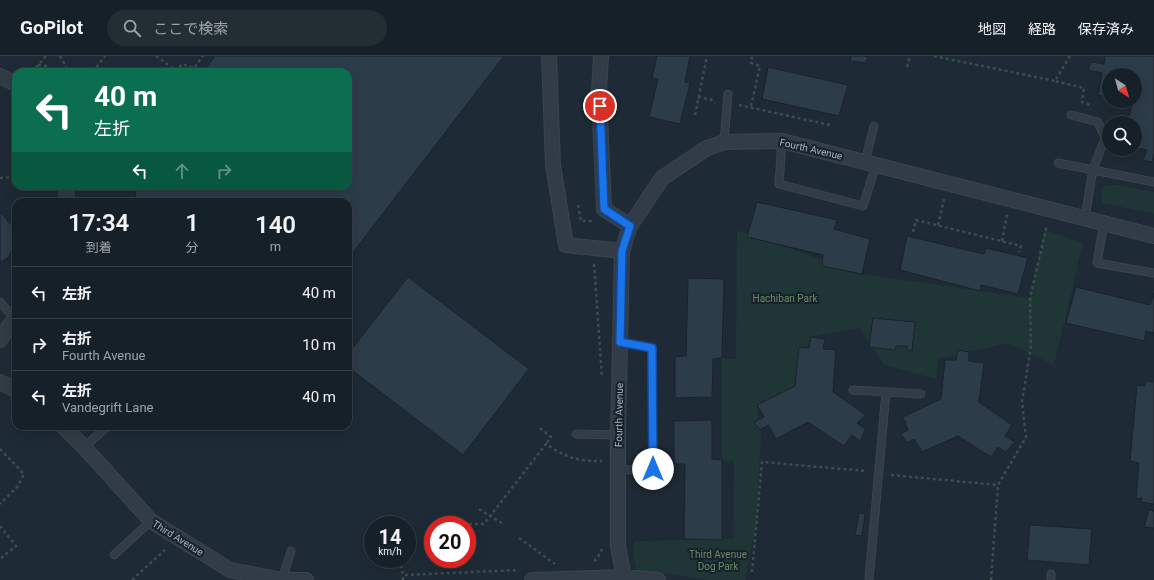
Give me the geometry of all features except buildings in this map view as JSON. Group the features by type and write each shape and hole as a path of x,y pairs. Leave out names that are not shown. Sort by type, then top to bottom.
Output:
{"street":[{"path":"550,56 553,165 566,245 622,251"},
{"path":"600,56 599,92 604,209 630,226"},
{"path":"0,76 12,82"},
{"name":"Fourth Avenue","path":"624,577 618,546 618,470 612,435 620,342 622,251 630,226 662,178 707,148 724,142 782,141 1154,236"},
{"path":"0,340 12,322"},
{"path":"0,382 12,388"},
{"name":"Third Avenue","path":"67,430 151,522 230,570 282,580 306,580"},
{"path":"528,575 624,577 658,580"}],"lane":[{"path":"724,142 728,94"},
{"path":"1071,114 1098,122 1105,138 1093,169 1085,218"},
{"path":"782,141 779,184 863,206 874,126"},
{"path":"1058,163 1154,182"},
{"path":"1104,223 1097,263 1154,273"},
{"path":"0,302 12,315"},
{"path":"618,470 653,469 652,348 620,342"},
{"path":"853,390 920,394"},
{"path":"869,580 886,392"},
{"path":"84,447 103,430"},
{"path":"576,434 612,435"},
{"path":"114,555 151,522"},
{"path":"282,580 291,551"}],"path":[{"path":"35,68 46,56"},
{"path":"60,56 67,68"},
{"path":"96,68 105,56"},
{"path":"156,56 172,68"},
{"path":"179,68 182,64 194,68 203,56"},
{"path":"695,115 707,56"},
{"path":"751,106 760,66 751,63 752,56"},
{"path":"907,67 910,56"},
{"path":"934,56 1084,88 1082,102 1095,107"},
{"path":"1055,81 1070,56"},
{"path":"38,65 46,66 48,68"},
{"path":"698,97 712,100 716,104"},
{"path":"727,103 751,106 830,125"},
{"path":"0,178 12,177"},
{"path":"938,225 947,183"},
{"path":"576,199 581,221 600,222"},
{"path":"1002,241 1010,199"},
{"path":"991,580 998,485 1026,437 1022,402 1031,346 1030,298 1050,209"},
{"path":"913,232 916,220 1021,246 1019,252"},
{"path":"596,248 594,271 602,385"},
{"path":"476,524 484,524 551,437 540,428"},
{"path":"603,469 602,461 612,435"},
{"path":"546,444 559,453 578,461 602,461"},
{"path":"0,449 24,474 18,486 0,504"},
{"path":"752,572 762,462 869,471"},
{"path":"890,474 998,485"},
{"path":"479,508 490,517 503,524"},
{"path":"0,526 16,546 0,560"},
{"path":"132,580 177,538"},
{"path":"519,538 555,562 555,569"},
{"path":"590,563 597,559 603,546"},
{"path":"402,568 403,580"},
{"path":"403,575 528,575"}],"green space":[{"path":"1106,185 1118,185 1154,192 1154,214 1102,203 1101,191"},
{"name":"Hachiban Park","path":"737,230 862,274 1030,298 1045,230 1083,243 1054,365 1008,343 938,359 936,379 884,365 859,328 811,337 795,386 757,405 761,436 755,538 751,539 753,539 745,580 710,580 637,570 633,555 634,541 733,539 734,461 722,460 722,358 736,359"}],"route":[{"path":"600,106 604,209 630,226 622,251 620,342 652,348 653,469"}],"park label":[{"name":"Third Avenue Dog Park","path":"718,560"}]}
